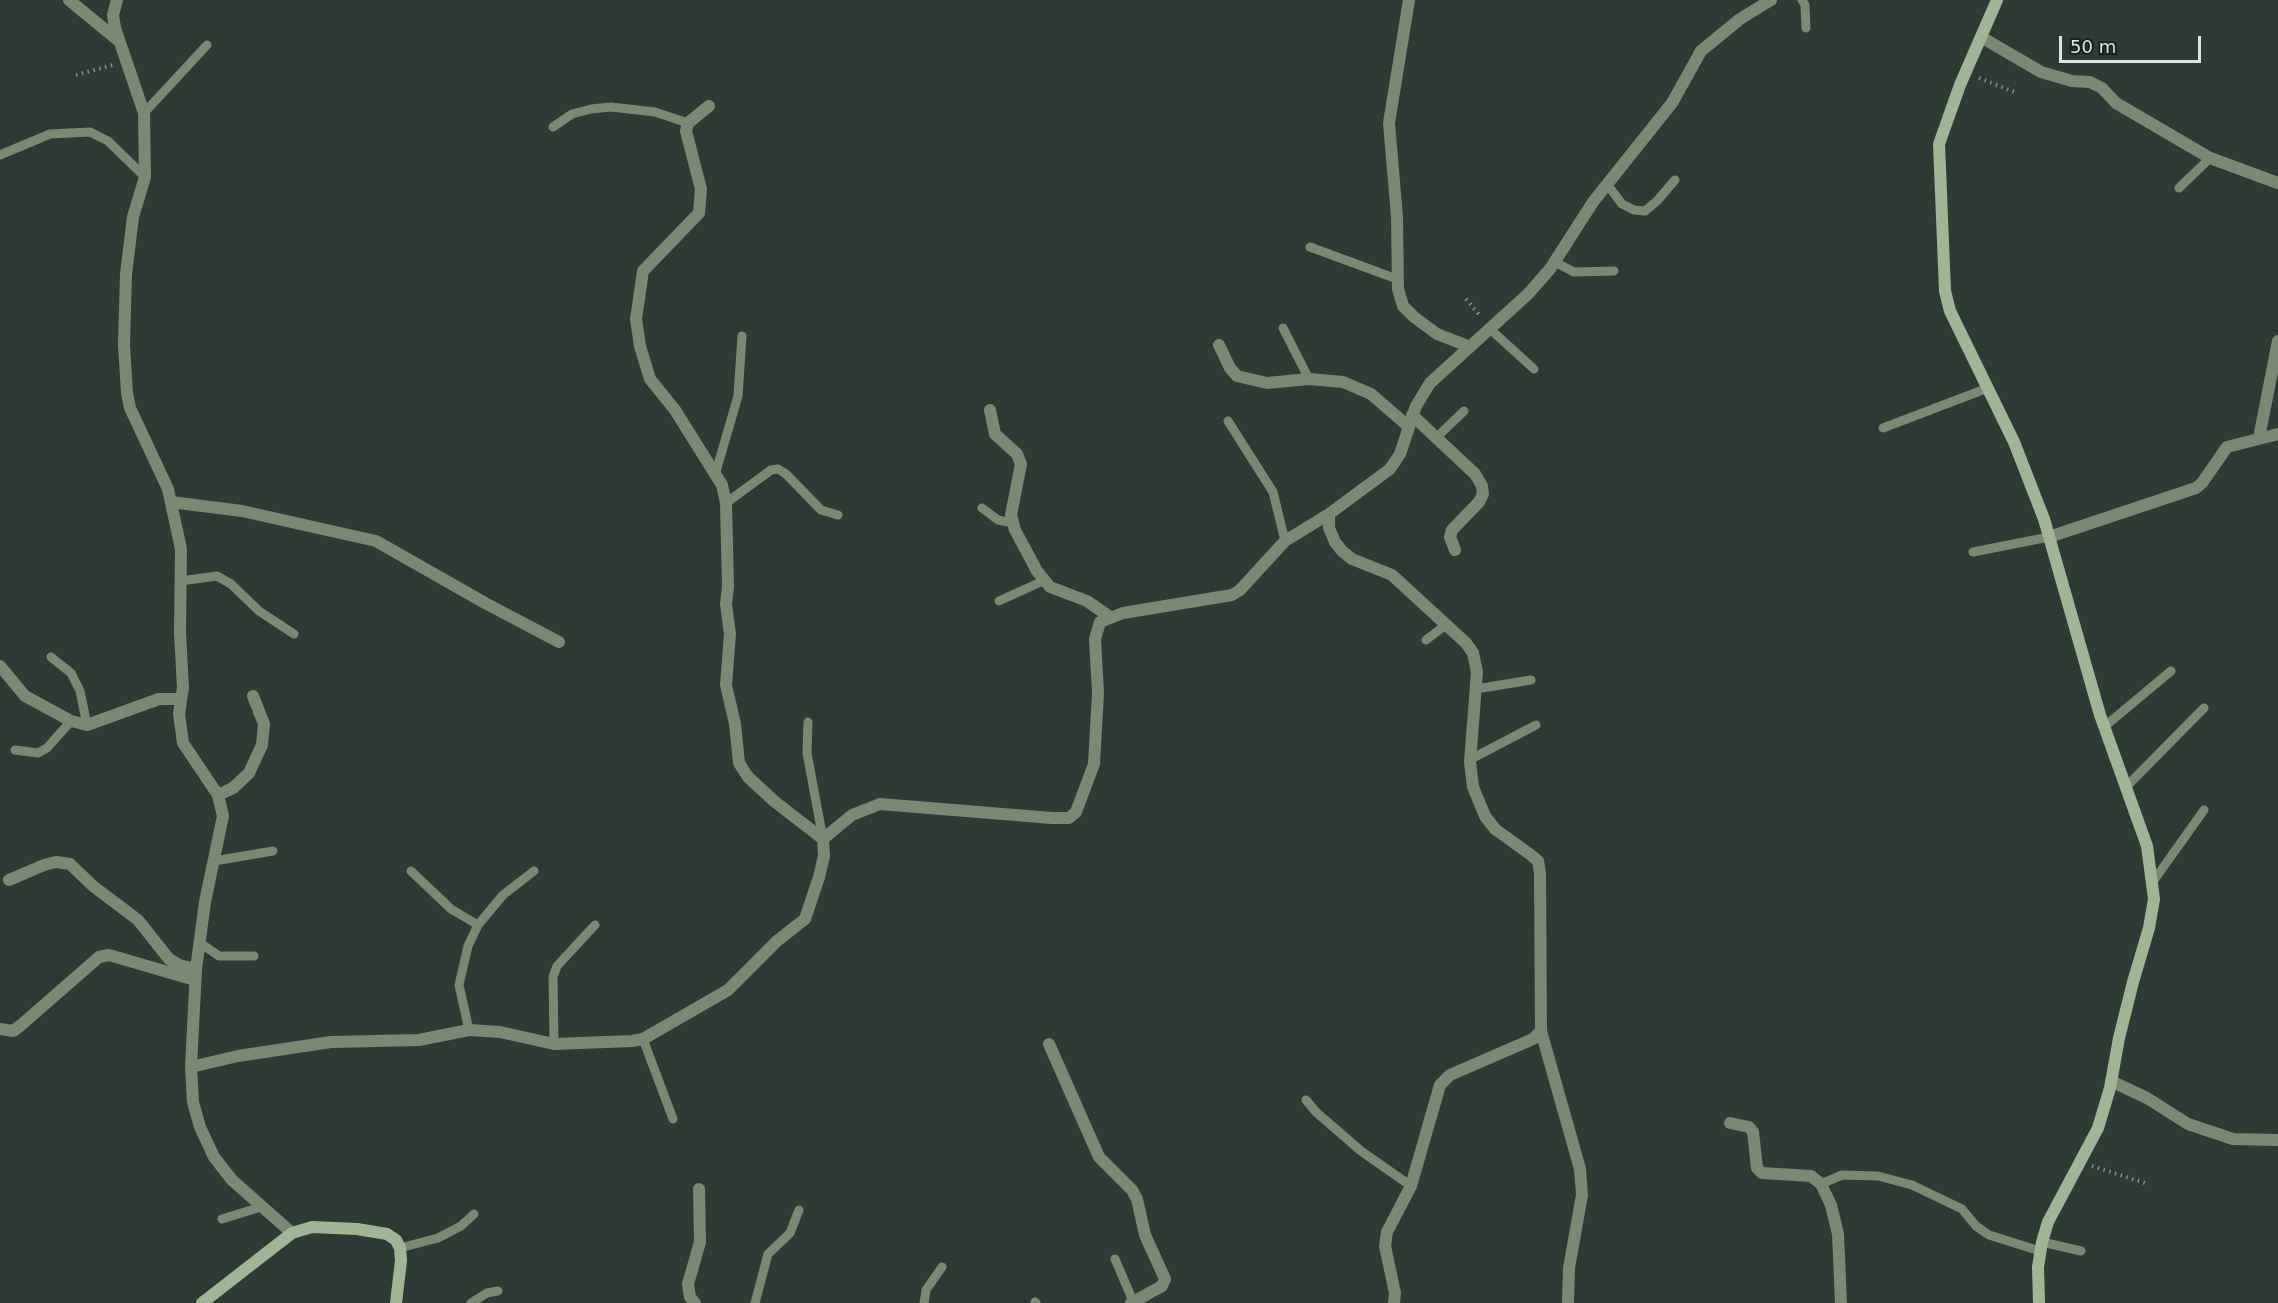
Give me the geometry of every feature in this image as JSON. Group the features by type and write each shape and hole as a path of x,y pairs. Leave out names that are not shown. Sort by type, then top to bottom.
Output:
{"street":[{"path":"69,0 119,40"},
{"path":"117,0 113,15 119,40 144,113 145,177 133,217 126,274 124,345 127,393 130,408 156,459 171,502 181,549 181,699 179,714 183,744 218,795 223,816 205,902 195,975 191,1067 193,1102 200,1127 214,1157 232,1180 292,1233"},
{"path":"1409,0 1389,123 1397,217 1397,279 1403,306 1414,317 1437,334 1468,346"},
{"path":"823,839 852,815 880,804 1069,818 1081,804 1094,764 1098,719 1096,630 1100,622 1110,617 1232,595 1240,590 1285,541 1329,514 1390,469 1400,454 1410,421 1430,383 1468,346 1528,294 1555,262 1578,223 1672,103 1701,51 1740,19 1772,0"},
{"path":"1997,0 1942,129 1939,144 1945,291 1950,311 2014,442 2049,537 2104,727 2147,846 2154,899 2149,928 2119,1038 2111,1082 2098,1128 2048,1222 2041,1246 2039,1303"},
{"path":"1982,37 2041,72 2072,81 2090,82 2102,88 2116,103 2210,158 2278,183"},
{"path":"191,1067 238,1056 322,1043 419,1040 469,1030 500,1032 554,1044 643,1039 728,990 777,941 805,919 819,877 825,847 823,839 774,801 748,777 739,763 735,724 726,685 730,634 726,604 728,587 726,503 722,485 675,410 650,379 640,346 636,319 644,271 699,213 701,189 686,131 688,123 709,106"},
{"path":"2259,438 2278,340"},
{"path":"1220,345 1230,368 1237,376 1249,381 1266,383 1309,379 1343,382 1358,386 1436,438 1475,474 1482,486 1483,494 1479,502 1452,530 1450,537 1455,550"},
{"path":"990,410 996,434 1017,454 1021,464 1011,514 1013,523 1043,581 1050,587 1087,602 1110,617"},
{"path":"2049,537 2196,488 2228,447 2278,434"},
{"path":"171,502 242,511 376,541 559,642"},
{"path":"1329,514 1329,528 1342,551 1352,559 1392,575 1447,624 1473,653 1476,662 1471,759 1473,787 1485,816 1495,829 1538,861 1541,1031 1580,1169 1582,1195 1569,1268 1568,1303"},
{"path":"0,666 25,696 71,721 87,725 159,699 181,699"},
{"path":"218,795 233,788 249,773 262,745 264,724 253,696"},
{"path":"9,880 44,865 56,862 70,864 93,886 138,920 169,959 195,975"},
{"path":"0,1029 13,1031 20,1026 99,957 108,955 195,975"},
{"path":"1394,1303 1395,1293 1387,1258 1386,1239 1411,1186 1437,1091 1444,1079 1533,1039 1541,1031"},
{"path":"1049,1044 1100,1157 1132,1190 1137,1199 1145,1235 1165,1279 1162,1286 1132,1302"},
{"path":"2111,1082 2147,1098 2188,1124 2232,1139 2278,1140"},
{"path":"1730,1123 1749,1127 1753,1132 1757,1168 1762,1173 1811,1176 1821,1184 1831,1205 1838,1234 1841,1303"},
{"path":"695,1303 690,1297 688,1284 700,1242 699,1189"},
{"path":"202,1303 292,1233 312,1227 357,1228 387,1234 396,1240 400,1248 396,1303"}],"lane":[{"path":"1802,0 1805,5 1806,28"},
{"path":"144,113 207,45"},
{"path":"553,127 572,114 610,107 655,112 688,123"},
{"path":"0,155 50,134 90,132 108,141 145,177"},
{"path":"2179,188 2210,158"},
{"path":"1607,184 1622,204 1634,210 1645,211 1658,201 1675,180"},
{"path":"1310,247 1397,279"},
{"path":"1555,262 1574,272 1614,271"},
{"path":"1283,328 1309,379"},
{"path":"1490,329 1534,369"},
{"path":"715,475 738,396 742,336"},
{"path":"1883,428 1988,388"},
{"path":"1436,438 1464,411"},
{"path":"1228,421 1273,492 1285,541"},
{"path":"726,503 771,470 778,469 786,474 821,510 838,515"},
{"path":"982,508 998,520 1013,523"},
{"path":"1973,552 2049,537"},
{"path":"180,580 217,576 231,584 259,611 294,634"},
{"path":"999,601 1043,581"},
{"path":"1426,640 1447,624"},
{"path":"51,657 71,673 80,691 87,725"},
{"path":"2104,727 2171,671"},
{"path":"1476,688 1531,680"},
{"path":"2125,788 2205,708"},
{"path":"15,750 38,753 47,747 71,721"},
{"path":"808,722 807,753 823,839"},
{"path":"1471,759 1536,726"},
{"path":"2152,883 2204,810"},
{"path":"214,861 273,851"},
{"path":"469,1030 459,985 468,946 478,925 503,895 534,871"},
{"path":"411,872 451,909 478,925"},
{"path":"554,1044 554,977 557,966 595,925"},
{"path":"200,942 219,957 254,956"},
{"path":"643,1039 673,1119"},
{"path":"1306,1100 1316,1112 1361,1151 1411,1186"},
{"path":"1821,1184 1842,1175 1878,1176 1912,1185 1962,1209 1976,1226 1989,1235 2041,1246 2081,1251"},
{"path":"222,1219 261,1207"},
{"path":"755,1303 768,1254 790,1233 799,1210"},
{"path":"400,1248 438,1238 461,1226 474,1214"},
{"path":"1115,1258 1132,1302"},
{"path":"924,1303 926,1290 942,1267"},
{"path":"471,1303 487,1293 498,1292"}],"path":[{"path":"76,75 126,62"},
{"path":"1966,73 2018,93"},
{"path":"1466,299 1490,329"},
{"path":"2080,1162 2145,1184"}]}
